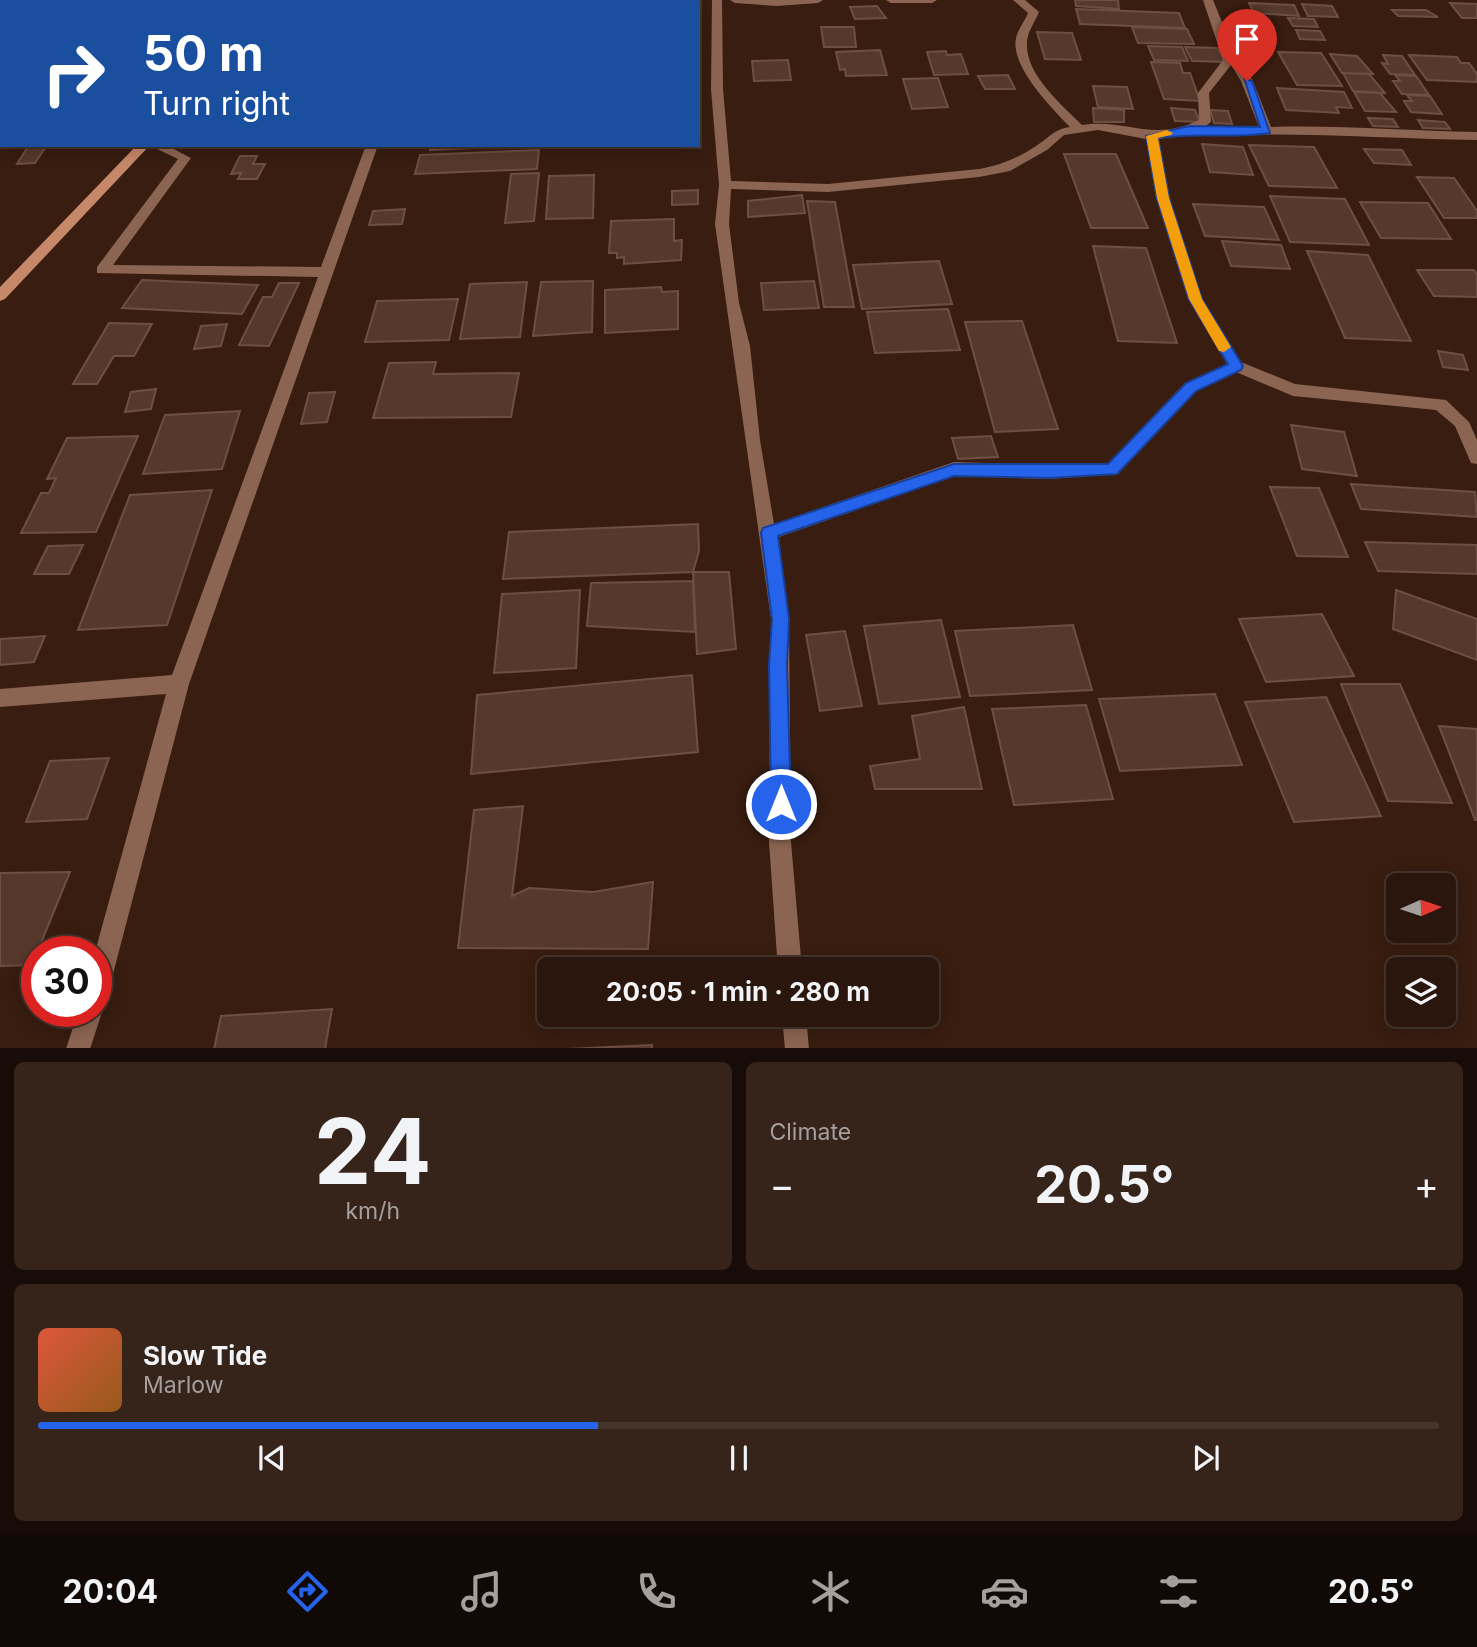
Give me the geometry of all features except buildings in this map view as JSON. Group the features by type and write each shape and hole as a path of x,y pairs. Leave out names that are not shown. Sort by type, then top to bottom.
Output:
{"main road":[{"path":"0,296 142,147"}],"street":[{"path":"717,0 717,89 725,185 722,224 729,280 739,325 752,440 769,533 780,619 779,842 789,957"},
{"path":"735,0 777,3 818,0"},
{"path":"891,0 932,0"},
{"path":"1018,0 1034,12 1022,36 1021,54 1054,104 1079,129"},
{"path":"1208,0 1228,52 1247,81 1266,130"},
{"path":"1189,130 1205,121 1200,103 1207,82 1229,60 1228,52"},
{"path":"725,185 807,189 979,173 1006,168 1043,148 1060,132 1098,126 1152,136 1189,130 1208,132 1320,129 1399,135 1477,136"},
{"path":"1152,136 1163,198 1195,299 1236,366 1293,390 1440,404 1472,432 1477,458"},
{"path":"160,147 185,158 102,270 328,272"},
{"path":"111,936 179,684 371,147"},
{"path":"769,533 954,470 1049,472 1112,469 1191,387 1236,366"},
{"path":"0,698 95,688 122,689 179,684"},
{"path":"78,1048 85,1027"},
{"path":"795,1027 797,1048"}],"slow traffic":[{"path":"1167,133 1152,136 1163,198 1195,299 1224,347"}],"route":[{"path":"781,804 778,665 780,619 769,533 954,470 1049,472 1112,469 1191,387 1236,366 1195,299 1163,198 1152,136 1189,130 1266,130 1247,81"}]}
